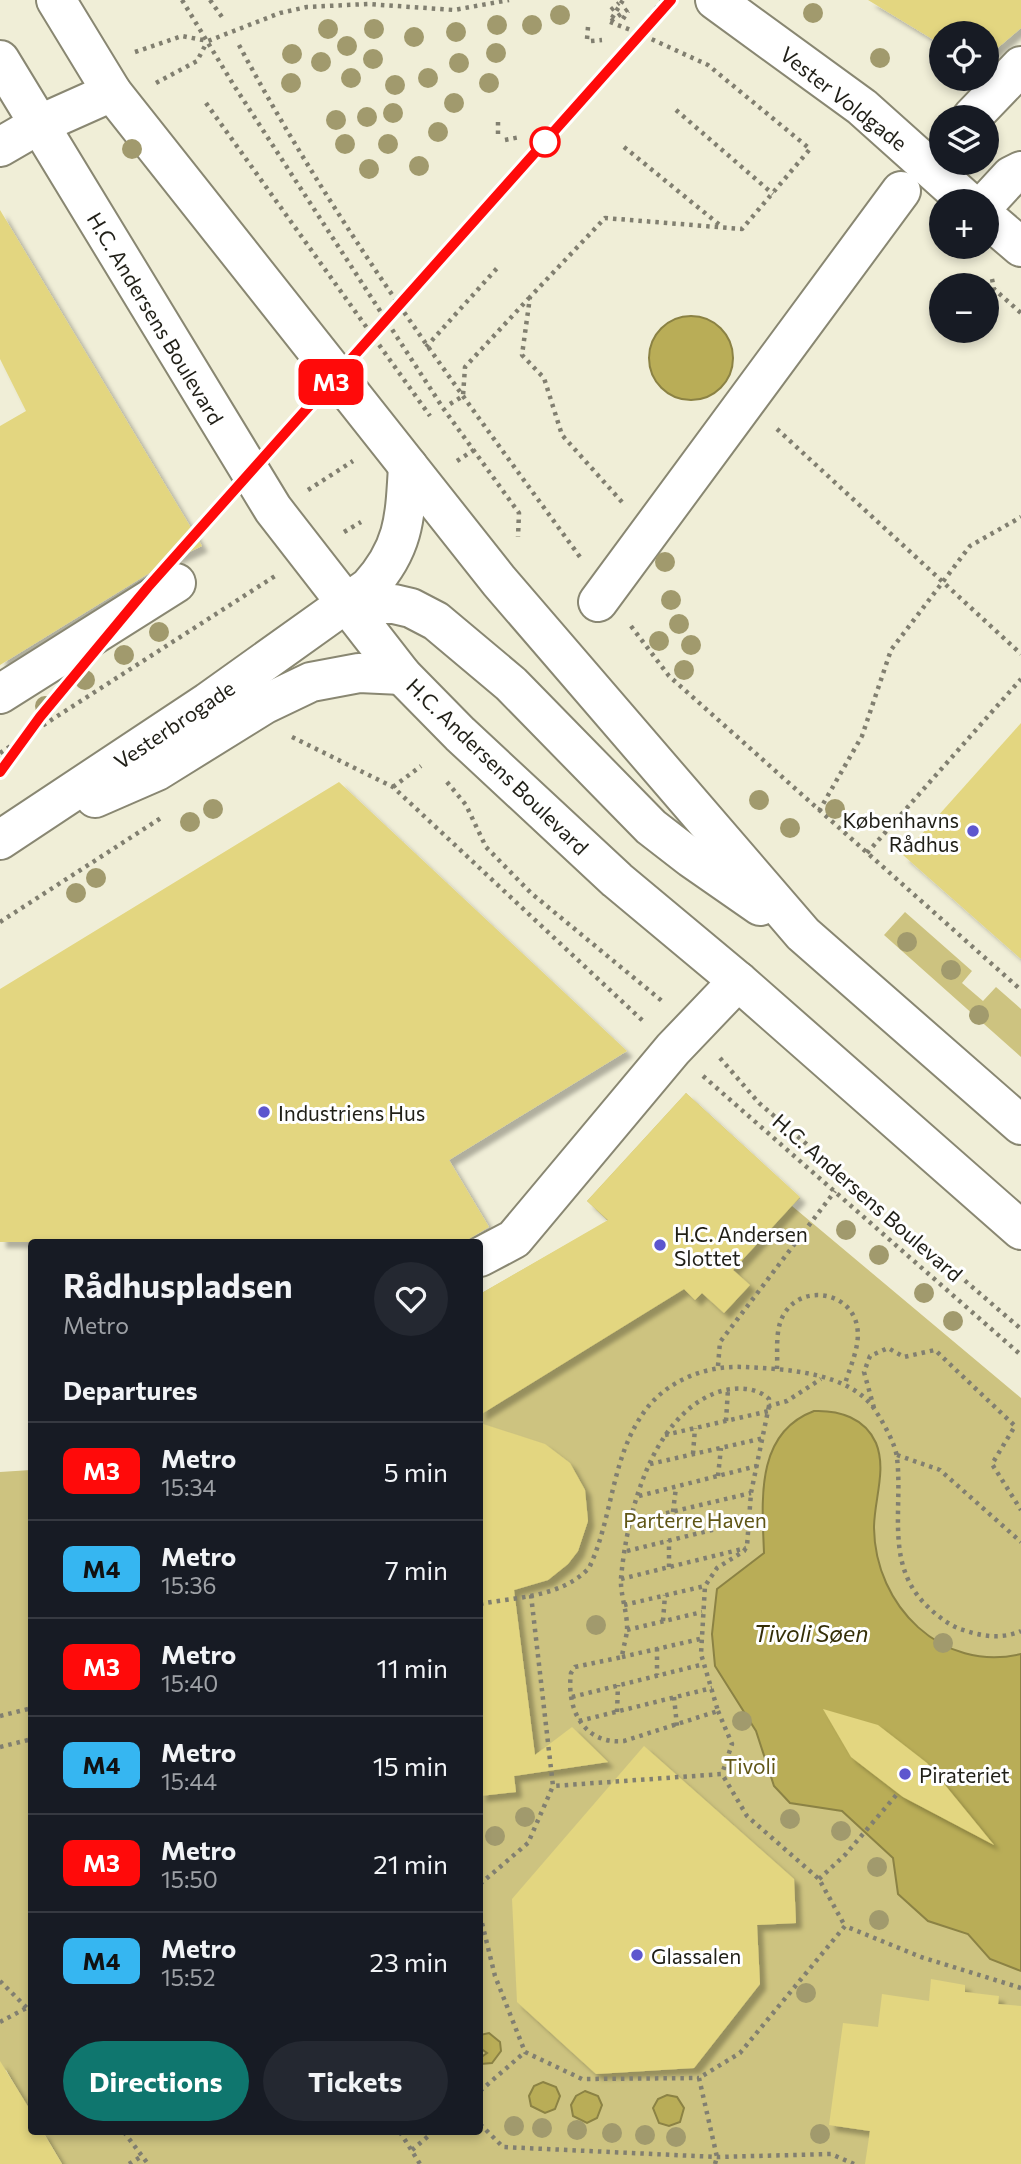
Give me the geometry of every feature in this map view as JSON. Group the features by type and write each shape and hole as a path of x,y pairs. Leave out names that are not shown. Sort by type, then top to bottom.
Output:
{"street":[{"path":"56,0 112,92 499,581 803,934"},
{"name":"Vester Voldgade","path":"715,0 862,107 954,189"},
{"name":"H.C. Andersens Boulevard","path":"0,61 255,481 308,555 402,675 460,734 617,880 738,981 1021,1230"},
{"path":"984,105 1021,66"},
{"path":"0,147 38,125 112,92"},
{"path":"999,189 1011,176 1021,171"},
{"path":"598,601 901,191"},
{"path":"999,228 1021,247"},
{"name":"Vesterbrogade","path":"12,832 208,702 369,587 387,567 399,545 404,521 408,466"},
{"path":"0,694 176,583"},
{"path":"346,604 394,604 411,608 443,626 511,684 651,827 691,858 803,934 1021,1125"},
{"path":"12,832 157,771 265,704 311,682 359,673 402,675"},
{"path":"483,1256 514,1239 694,1027 738,981"}],"path":[{"path":"182,0 443,408 519,513"},
{"path":"210,0 222,17"},
{"path":"112,92 136,50 182,36 208,41 280,13 307,7 368,4 454,9 509,0"},
{"path":"610,22 622,0"},
{"path":"611,11 622,0"},
{"path":"636,32 663,0"},
{"path":"610,22 631,7 621,20"},
{"path":"450,404 463,396 465,367 605,218 743,229 810,149 708,65 610,22"},
{"path":"588,27 589,40 602,40"},
{"path":"112,92 163,81 197,61 208,41"},
{"path":"206,103 430,416"},
{"path":"676,110 773,194"},
{"path":"498,119 498,134"},
{"path":"505,140 520,137"},
{"path":"624,146 722,228"},
{"path":"426,347 499,266"},
{"path":"530,297 522,355 544,378 562,435 650,531"},
{"path":"746,401 1021,654"},
{"path":"306,491 354,460"},
{"path":"820,811 862,736 891,650 970,546 1021,517"},
{"path":"0,753 308,555"},
{"path":"867,853 1021,679"},
{"path":"393,787 421,766"},
{"name":"H.C. Andersens Boulevard","path":"443,778 466,804 486,847 531,892 694,1027 759,1103 1021,1329"},
{"path":"0,922 174,810"},
{"path":"718,1366 720,1342 835,1191"},
{"path":"777,1369 779,1328 785,1311 807,1296 826,1295 850,1309 858,1327 858,1338 845,1384"},
{"path":"1021,1510 992,1464 1015,1426 935,1350 904,1357 888,1348 870,1356 864,1372 874,1409 897,1455 900,1554 907,1579 921,1600 955,1627 977,1635 995,1637 1021,1631"},
{"path":"483,1603 559,1590 579,1578 589,1567 627,1440 641,1416 657,1397 688,1376 718,1366 777,1369 845,1384 874,1409"},
{"path":"664,1435 769,1409 821,1379"},
{"path":"726,1421 728,1389"},
{"path":"622,1657 627,1630 621,1579 638,1496 649,1464 664,1435 695,1405 728,1389 756,1390 769,1399 764,1438 751,1493 747,1548"},
{"path":"693,1454 695,1428"},
{"path":"649,1464 764,1438"},
{"path":"718,1476 721,1448"},
{"path":"897,1455 940,1470 1021,1542"},
{"path":"638,1496 757,1466"},
{"path":"674,1512 676,1487"},
{"path":"633,1521 751,1493"},
{"path":"626,1550 748,1521"},
{"path":"669,1567 670,1540"},
{"path":"621,1579 747,1548"},
{"path":"747,1548 717,1567 705,1586 700,1639 704,1664 718,1711 732,1744 722,1774 747,1816 820,1879 845,1926 921,1956 1021,1988"},
{"path":"624,1605 705,1586"},
{"path":"483,1881 528,1843 553,1786 531,1594"},
{"path":"663,1622 665,1595"},
{"path":"627,1630 702,1612"},
{"path":"700,1639 575,1667 570,1679 572,1697 579,1721 594,1737 610,1742 677,1726 718,1711"},
{"path":"657,1648 657,1675"},
{"path":"572,1697 704,1664"},
{"path":"617,1712 618,1685"},
{"path":"579,1721 712,1688"},
{"path":"674,1698 677,1726"},
{"path":"0,1716 28,1709"},
{"path":"0,1747 28,1740"},
{"path":"553,1786 722,1774"},
{"path":"820,1879 845,1855 898,1793"},
{"path":"483,1927 495,1976 525,2052 582,2079 699,2078 740,2053 845,1926"},
{"path":"0,1981 28,2006 0,2022"},
{"path":"483,2088 525,2052"},
{"path":"699,2078 717,2157 715,2164"},
{"path":"483,2127 503,2147 717,2157 831,2154 854,2164"},
{"path":"126,2135 148,2164"},
{"path":"402,2135 420,2164"},
{"path":"412,2150 430,2135"},
{"path":"129,2164 142,2156"}],"green space":[{"path":"905,912 972,971 962,983 983,1001 996,987 1021,1009 1021,1057 884,935"},
{"name":"Tivoli","path":"686,1093 800,1198 792,1206 1021,1398 1021,2164 62,2164 45,2135 483,2135 483,1292 608,1221 587,1201"},
{"path":"28,1470 28,2108 6,2070 0,2073 0,1472"}],"water":[{"path":"683,316 699,316 715,323 726,334 733,350 730,374 721,388 699,400 683,400 667,393 656,382 649,366 649,350 656,334 667,323"},
{"name":"Tivoli Søen","path":"814,1411 833,1412 850,1417 865,1427 876,1443 880,1464 874,1528 877,1557 886,1583 900,1607 918,1627 940,1643 965,1653 992,1657 1021,1654 1021,1971 990,1959 968,1934 928,1921 898,1894 893,1858 842,1811 790,1803 774,1786 756,1731 715,1666 712,1634 717,1589 764,1553 763,1491 772,1452 781,1435 795,1421"},
{"path":"489,2033 500,2042 501,2051 492,2063 483,2064 483,2056 487,2053 483,2050 483,2034"},
{"path":"543,2082 556,2087 560,2096 555,2109 545,2113 531,2106 529,2096 534,2086"},
{"path":"585,2091 598,2096 602,2105 597,2118 587,2123 573,2116 571,2105 576,2096"},
{"path":"667,2095 677,2097 684,2108 680,2122 669,2126 659,2123 653,2108 658,2099"}],"building":[{"path":"868,0 1021,0 1021,28 999,47 999,21 929,21 929,37"},
{"path":"0,210 202,546 164,564 0,665 0,426 26,411 0,359"},
{"name":"Københavns Rådhus","path":"1021,723 1021,959 903,855"},
{"name":"Industriens Hus","path":"339,782 627,1051 449,1160 489,1227 469,1239 28,1239 28,1242 0,1242 0,989"},
{"name":"H.C. Andersen Slottet","path":"686,1093 800,1197 733,1270 750,1285 724,1313 702,1293 695,1300 684,1289 483,1413 483,1292 608,1220 587,1201"},
{"path":"483,1424 545,1444 570,1463 585,1490 588,1521 578,1551 568,1564 548,1580 514,1590 535,1755 572,1727 608,1762 514,1776 516,1792 483,1796"},
{"name":"Pirateriet","path":"823,1709 878,1725 927,1763 994,1845 903,1797 851,1757"},
{"name":"Glassalen","path":"644,1746 794,1879 796,1923 757,1925 760,1984 694,2068 596,2074 517,2002 512,1899"},
{"path":"931,1979 965,1985 965,1992 999,1996 998,2004 1021,2006 1021,2164 865,2164 870,2131 829,2125 843,2023 878,2027 882,1994 929,2001"},
{"path":"0,2061 28,2106 28,2135 45,2135 62,2164 0,2164"}],"metro line":[{"name":"M3","path":"0,772 40,717 148,587 671,0"}],"place":[{"name":"Københavns Rådhus","path":"973,831"},
{"name":"Industriens Hus","path":"264,1112"},
{"name":"H.C. Andersen Slottet","path":"660,1245"},
{"name":"Pirateriet","path":"905,1774"},
{"name":"Glassalen","path":"637,1955"}],"park label":[{"name":"Parterre Haven","path":"695,1519"}]}
